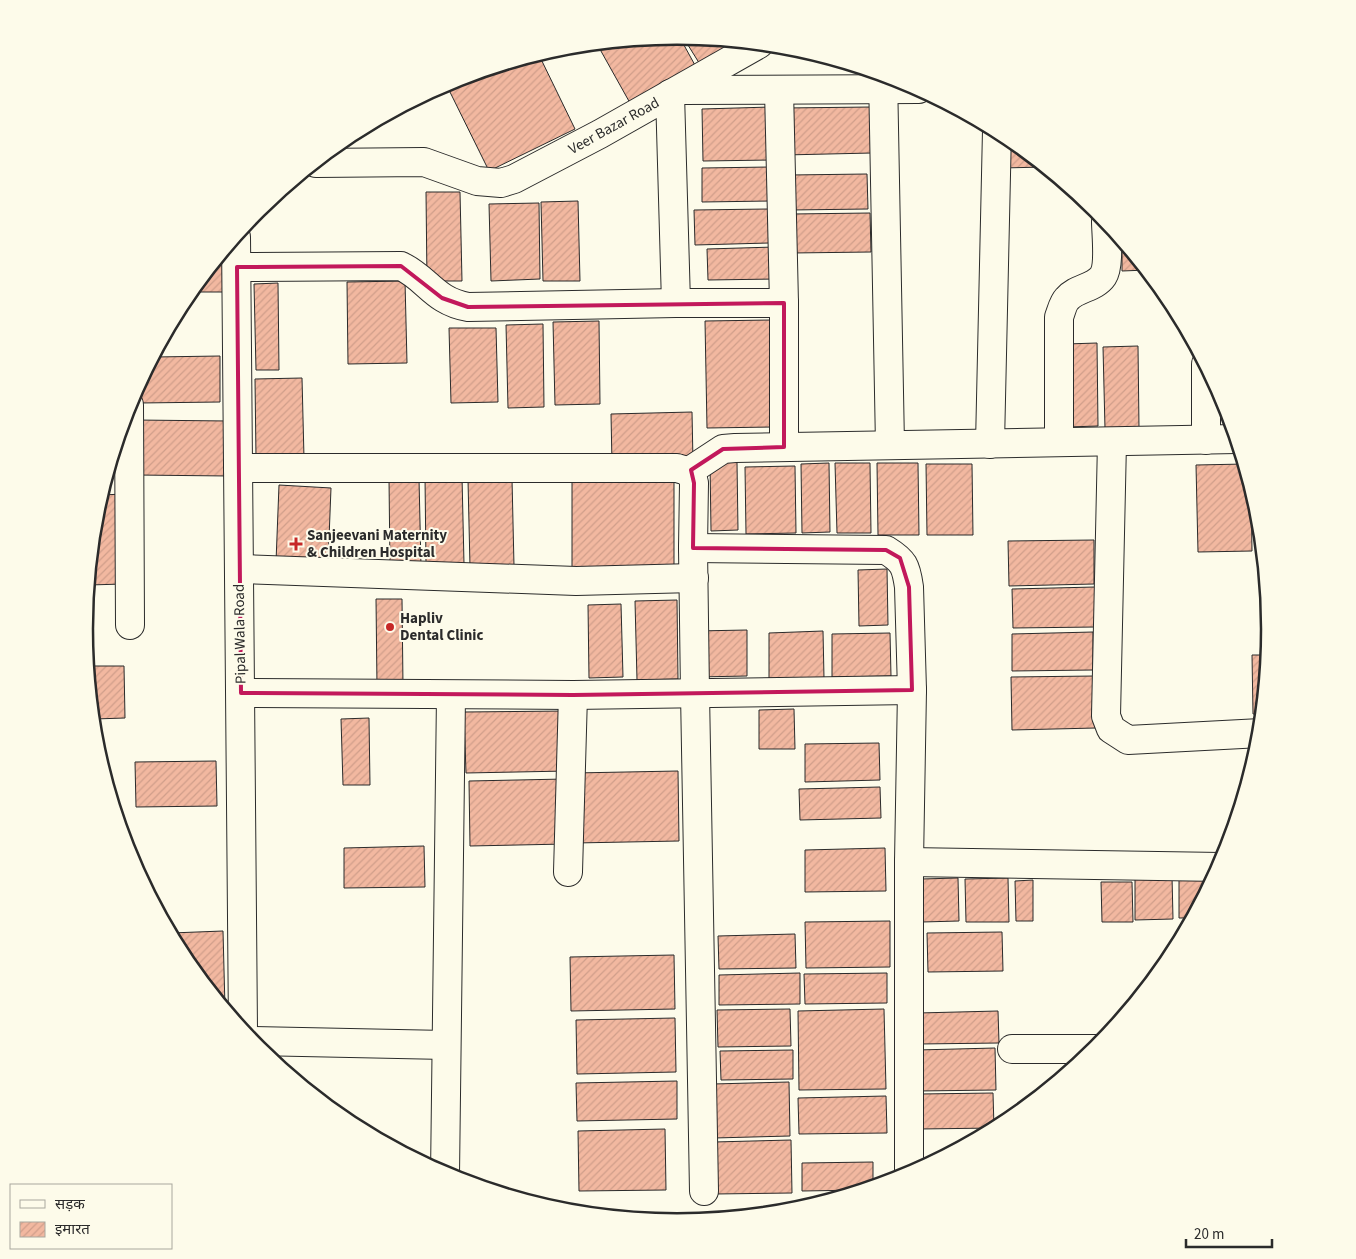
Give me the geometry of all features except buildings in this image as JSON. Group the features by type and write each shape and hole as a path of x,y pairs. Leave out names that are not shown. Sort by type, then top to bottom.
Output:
{"street":[{"path":"676,303 674,92 750,50"},
{"path":"883,82 890,446"},
{"name":"Veer Bazar Road","path":"326,163 424,162 477,181 501,183 514,179 600,134 674,92 779,90 883,82"},
{"path":"779,90 784,303 784,447"},
{"path":"990,444 997,140"},
{"path":"1059,442 1059,317 1065,300 1072,294 1098,282 1104,275 1107,264 1106,232"},
{"name":"Pipal Wala Road","path":"236,247 243,1019"},
{"path":"237,267 401,266 409,270 442,298 454,304 468,306 784,303"},
{"path":"1206,380 1206,440"},
{"path":"129,431 130,625"},
{"path":"688,472 723,449 1230,439"},
{"path":"1112,442 1106,716 1110,729 1128,740 1253,733"},
{"path":"238,468 677,468 692,475 694,483 695,693 704,1191"},
{"path":"693,548 886,550 900,558 907,573 912,690 909,862 909,1167"},
{"path":"239,568 576,581 694,578"},
{"path":"241,693 573,695 912,690"},
{"path":"445,1166 451,695"},
{"path":"568,872 573,695"},
{"path":"909,862 1212,867"},
{"path":"263,1041 446,1044"},
{"path":"1012,1049 1085,1049"}],"highlighted area":[{"path":"401,266 442,298 468,307 784,303 784,447 723,449 691,470 694,483 693,548 886,550 900,558 909,587 912,690 573,695 241,693 237,267"}],"place":[{"name":"Sanjeevani Maternity & Children Hospital","path":"296,544"},
{"name":"Hapliv Dental Clinic","path":"390,627"}]}
